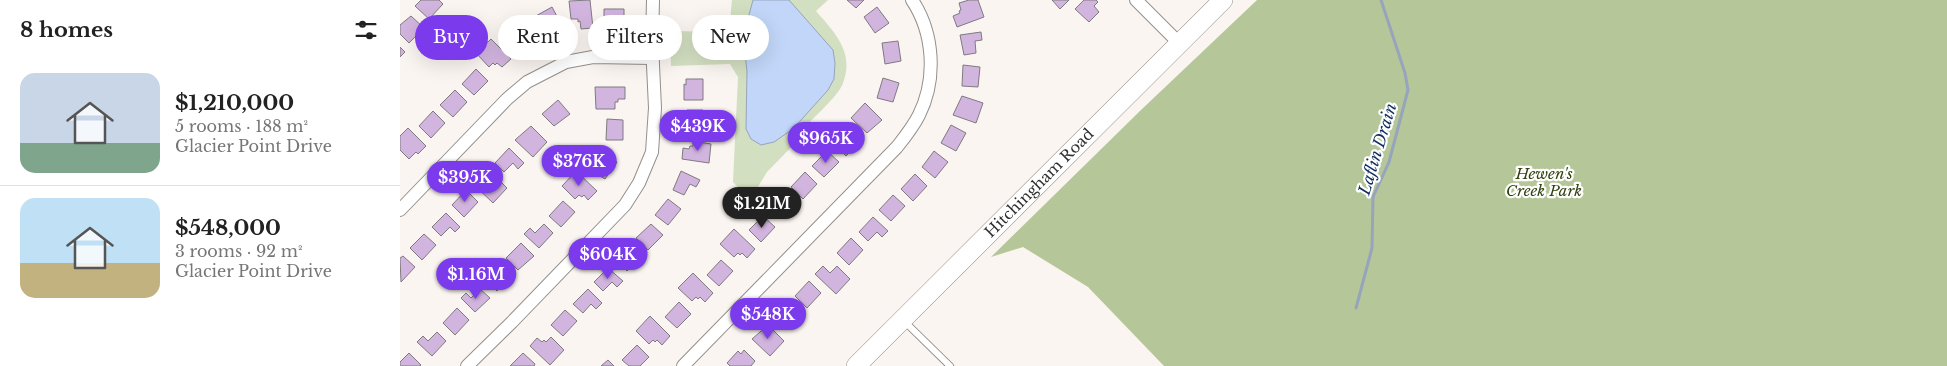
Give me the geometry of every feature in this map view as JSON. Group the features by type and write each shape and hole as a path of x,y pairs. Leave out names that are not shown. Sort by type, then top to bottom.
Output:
{"street":[{"path":"653,0 653,15"},
{"path":"689,364 897,147 911,129 926,99 931,63 930,45 924,24 912,0"},
{"path":"1136,0 1180,43"},
{"name":"Hitchingham Road","path":"856,366 1222,0"},
{"path":"400,210 507,99 528,82 566,62 588,58"},
{"path":"467,366 613,217 634,192 646,170 652,152 655,108 653,60"}],"lane":[{"path":"902,319 950,366"}],"green space":[{"path":"732,0 828,0 816,11 841,43 846,62 846,72 841,88 810,122 810,128 767,172 750,200 733,182 738,77 730,64 671,66 671,60 682,60 682,31 692,31 692,60 769,60 769,15 731,15"},
{"name":"Hewen's Creek Park","path":"1257,0 1947,0 1947,366 1164,366 1088,287 1023,247 991,257"}],"water":[{"path":"753,0 789,0 833,50 835,63 834,79 828,90 793,129 774,142 761,145 751,139 746,129 746,60 769,60 769,15 749,15"}],"building":[{"path":"421,0 439,0 443,4 433,15 425,15 415,6"},
{"path":"590,0 592,15 588,15 588,28 581,29 578,15 571,15 569,1"},
{"path":"847,0 864,0 856,8"},
{"path":"978,0 984,17 957,27 953,16 960,13 959,3"},
{"path":"1052,0 1069,0 1060,9"},
{"path":"1084,0 1096,0 1098,2 1094,6 1099,12 1089,22 1075,9"},
{"path":"552,7 556,15 538,15"},
{"path":"877,7 889,23 875,33 864,17"},
{"path":"604,9 624,9 624,15 604,15"},
{"path":"411,16 415,20 415,37 409,43 400,34 400,25"},
{"path":"981,32 982,40 975,41 976,53 964,55 960,35"},
{"path":"491,39 498,46 498,60 510,60 502,67 497,63 495,65 493,63 489,67 482,60 488,60 488,42"},
{"path":"898,41 901,61 885,64 882,43"},
{"path":"400,47 405,52 400,57"},
{"path":"963,65 980,67 978,87 962,86"},
{"path":"476,69 488,81 474,95 462,84"},
{"path":"883,78 899,83 893,102 877,98"},
{"path":"686,79 703,79 703,100 684,100 684,84 686,85"},
{"path":"595,87 625,87 625,99 618,99 618,102 615,102 615,109 596,109"},
{"path":"455,90 467,102 453,117 440,105"},
{"path":"962,96 983,103 976,123 953,115"},
{"path":"558,100 570,114 554,126 542,114"},
{"path":"865,103 882,120 867,133 851,118"},
{"path":"687,110 703,110 702,131 684,131 684,115 686,115"},
{"path":"433,111 445,123 431,138 419,126"},
{"path":"607,119 623,120 623,140 606,140"},
{"path":"951,125 966,133 956,151 941,143"},
{"path":"531,126 547,142 533,157 515,140"},
{"path":"408,128 426,146 409,159 400,150 400,136"},
{"path":"849,129 861,141 846,156 834,144"},
{"path":"693,141 711,144 709,163 682,159 683,148 689,149 690,146 693,146"},
{"path":"509,148 524,163 518,169 513,163 504,172 495,163"},
{"path":"827,151 839,162 824,177 812,166"},
{"path":"934,151 948,162 935,178 922,167"},
{"path":"601,153 617,162 605,179 590,170"},
{"path":"576,171 597,191 588,200 584,195 582,197 579,195 575,199 562,186"},
{"path":"681,171 700,180 696,187 690,184 684,195 673,190"},
{"path":"805,172 817,184 803,199 791,187"},
{"path":"481,174 489,179 494,175 507,188 493,203 472,183"},
{"path":"915,174 927,186 913,201 901,189"},
{"path":"777,187 798,207 789,215 784,211 778,217 762,201"},
{"path":"466,190 478,202 464,217 452,205"},
{"path":"893,195 905,206 891,221 879,210"},
{"path":"668,199 681,209 668,225 655,215"},
{"path":"563,201 575,212 561,227 549,216"},
{"path":"446,213 460,227 455,232 450,227 441,236 432,227"},
{"path":"763,216 775,227 761,242 749,230"},
{"path":"873,217 888,231 882,237 877,232 868,241 859,232"},
{"path":"544,224 553,233 539,248 524,234 530,228 535,233"},
{"path":"651,224 663,235 648,250 636,238"},
{"path":"734,229 755,249 747,258 742,253 740,255 738,253 734,257 720,244"},
{"path":"424,234 436,245 422,260 410,248"},
{"path":"851,238 863,250 849,265 837,253"},
{"path":"521,243 534,256 518,270 506,258"},
{"path":"629,244 641,256 627,271 615,259"},
{"path":"403,256 415,267 401,282 400,258"},
{"path":"721,260 733,271 719,286 707,275"},
{"path":"499,265 511,277 497,291 485,280"},
{"path":"823,266 830,273 837,266 850,279 836,294 815,274"},
{"path":"608,268 623,281 617,287 612,282 603,291 594,282"},
{"path":"693,273 713,293 705,302 700,297 698,299 696,297 692,301 678,288"},
{"path":"809,281 821,293 807,308 795,296"},
{"path":"480,289 490,298 475,312 461,298 466,293 471,298"},
{"path":"588,289 602,303 596,309 591,304 583,313 573,304"},
{"path":"679,302 691,314 677,328 665,317"},
{"path":"789,303 798,312 784,327 774,318"},
{"path":"457,308 469,320 455,335 443,323"},
{"path":"565,310 577,321 563,336 551,325"},
{"path":"650,316 670,336 662,345 657,340 655,342 653,340 649,344 636,331"},
{"path":"768,325 784,341 770,356 752,339"},
{"path":"437,332 446,341 432,356 417,342 423,336 428,341"},
{"path":"551,337 564,350 550,365 530,346 537,338 542,342 544,340 546,342"},
{"path":"637,345 649,357 640,366 629,366 622,360"},
{"path":"744,350 755,361 751,366 730,366 727,363 738,351 741,354"},
{"path":"409,353 420,366 400,366 400,362"},
{"path":"523,353 535,364 534,366 510,366"},
{"path":"608,360 614,366 601,366"}],"waterway":[{"name":"Laflin Drain","path":"1356,308 1372,248 1373,197 1389,162 1408,90 1405,73 1381,0"}]}
